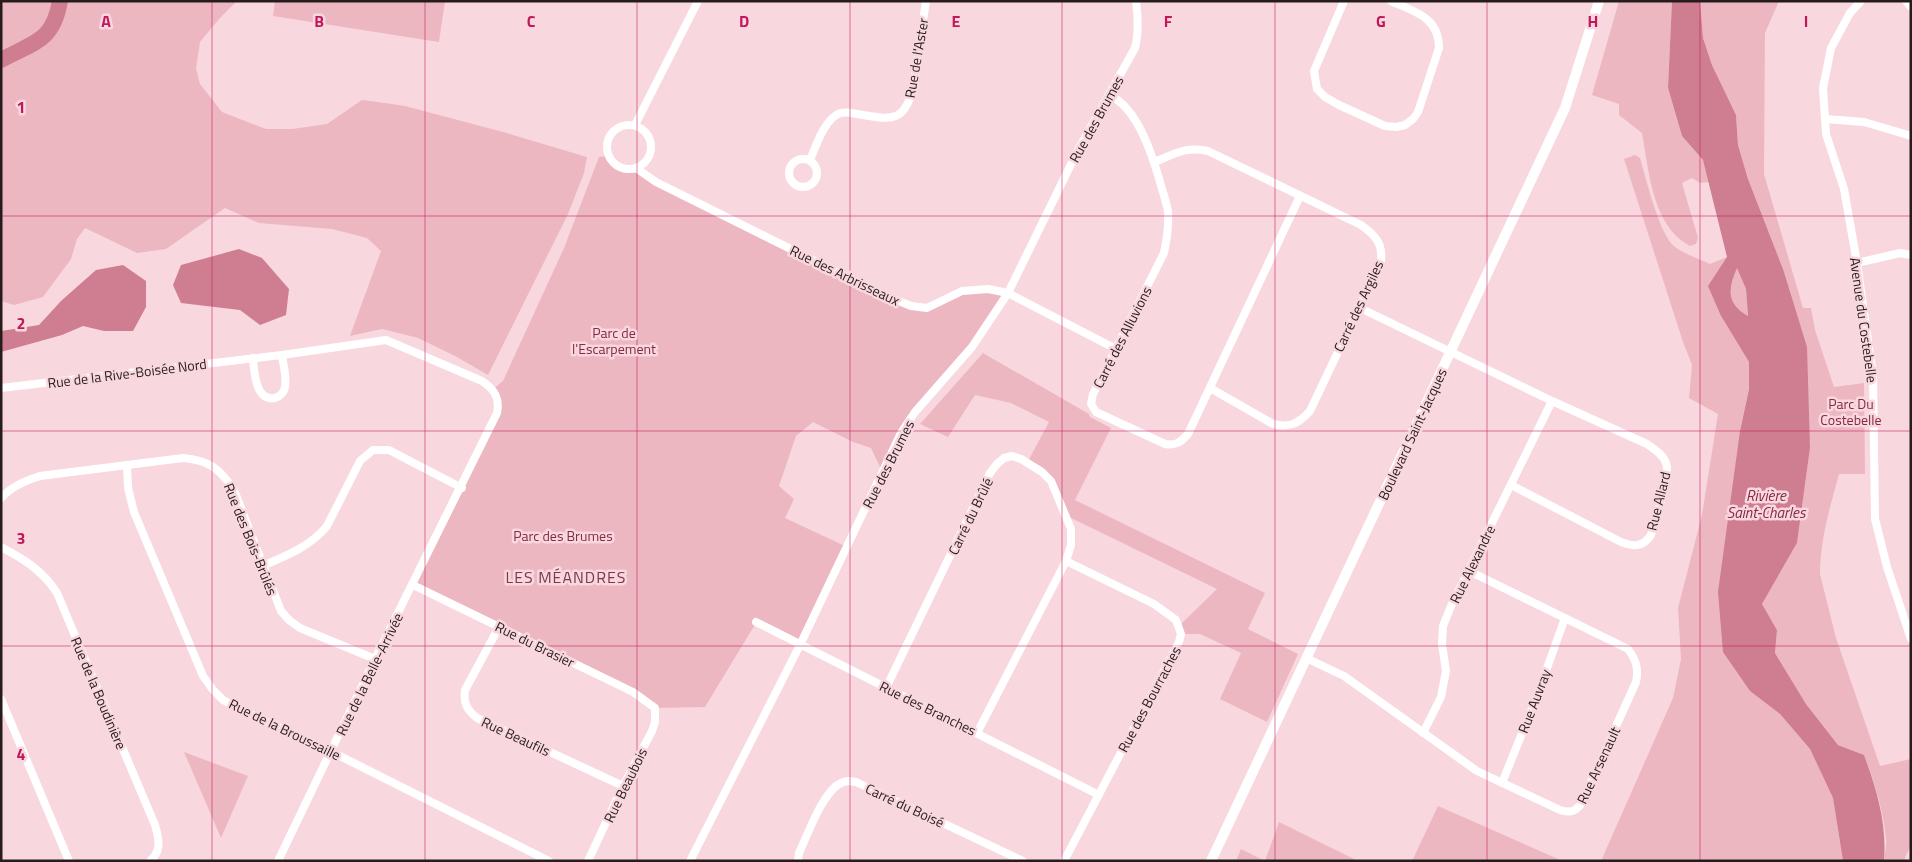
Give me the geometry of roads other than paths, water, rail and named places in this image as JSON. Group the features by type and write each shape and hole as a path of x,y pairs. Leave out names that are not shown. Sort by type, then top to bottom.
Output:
{"street":[{"path":"635,125 698,1"},
{"name":"Rue de l'Aster","path":"810,160 828,124 837,115 846,112 887,118 902,114 910,102 913,88 926,1"},
{"name":"Rue des Brumes","path":"690,861 800,645 901,433 915,412 972,347 1008,293 1078,150 1135,48 1138,16 1136,1"},
{"path":"1344,1 1314,71 1317,88 1324,96 1339,105 1385,126 1396,127 1413,120 1418,112 1439,48 1439,39 1437,32 1427,18 1391,1"},
{"name":"Boulevard Saint-Jacques","path":"1211,861 1565,108 1599,1"},
{"name":"Avenue du Costebelle","path":"1861,1 1850,13 1831,48 1823,88 1826,134 1844,189 1873,375 1874,519 1887,567 1911,639"},
{"path":"1906,1 1911,7"},
{"name":"Carré des Alluvions","path":"1109,95 1118,99 1127,109 1138,126 1154,162 1168,209 1168,233 1164,253 1093,394 1091,404 1096,412 1165,444 1177,444 1188,434 1300,196"},
{"path":"1825,119 1864,122 1911,136"},
{"path":"625,125 635,125 644,130 650,139 651,148 644,164 636,168 627,169 617,165 609,156 607,146 609,137 615,129 625,125"},
{"name":"Carré des Argiles","path":"1154,162 1195,148 1208,151 1362,225 1372,233 1382,250 1381,261 1310,411 1302,420 1293,425 1273,424 1210,388"},
{"name":"Rue des Arbrisseaux","path":"636,168 656,182 860,283 911,306 928,308 962,291 988,289 1008,293 1116,349"},
{"path":"1857,263 1900,253 1911,255"},
{"name":"Rue Allard","path":"1358,307 1552,401 1647,444 1659,452 1666,464 1667,475 1651,535 1646,542 1640,545 1632,546 1510,485"},
{"name":"Rue de la Rive-Boisée Nord","path":"1,388 282,355 386,340 474,377 493,388 498,397 498,414 462,488"},
{"path":"253,358 256,383 262,393 270,398 277,398 283,394 286,385 282,355"},
{"name":"Rue Alexandre","path":"1423,733 1441,697 1446,671 1442,644 1443,626 1451,606 1552,401"},
{"path":"262,566 284,557 320,535 328,526 360,461 365,454 373,450 390,450 462,488"},
{"name":"Carré du Brûlé","path":"886,688 990,473 1004,458 1012,456 1021,459 1042,472 1051,481 1058,494 1070,529 1071,546 1066,561 977,733"},
{"name":"Rue des Bois-Brûlés","path":"1,498 20,483 40,476 183,458 198,459 213,466 224,475 234,490 278,606 289,620 300,628 375,659"},
{"name":"Rue de la Broussaille","path":"127,465 128,488 134,512 203,676 224,700 548,861"},
{"name":"Rue de la Belle-Arrivée","path":"278,861 375,659 462,488"},
{"name":"Rue de la Boudinière","path":"1,547 22,558 40,571 57,593 155,825 159,839 159,850 150,861"},
{"name":"Rue des Bourraches","path":"1064,861 1179,642 1181,634 1176,620 1154,604 1066,561"},
{"name":"Rue Arsenault","path":"1306,658 1344,676 1389,706 1423,733 1477,771 1560,810 1575,811 1584,799 1636,682 1638,671 1634,658 1628,650 1469,570"},
{"name":"Rue du Brasier","path":"413,585 633,692 654,708"},
{"name":"Rue Auvray","path":"1502,783 1537,696 1565,618"},
{"name":"Rue des Branches","path":"756,622 1099,796"},
{"name":"Rue Beaufils","path":"499,627 465,690 464,699 471,713 477,718 623,786"},
{"path":"1,699 69,861"},
{"name":"Rue Beaubois","path":"588,861 623,786 652,731 655,722 654,708"},
{"name":"Carré du Boisé","path":"798,861 799,852 828,794 840,783 847,781 856,782 1023,861"}],"water":[{"name":"Rivière Saint-Charles","path":"1672,1 1700,1 1703,38 1712,65 1736,115 1738,145 1748,179 1783,269 1807,347 1810,448 1797,543 1762,604 1777,630 1775,653 1806,704 1838,745 1864,755 1880,807 1885,847 1884,861 1843,861 1833,798 1810,749 1780,714 1750,691 1723,652 1718,592 1740,431 1749,389 1749,362 1721,316 1708,286 1727,257 1703,160 1682,136 1668,88","holes":["1737,268 1746,289 1748,316 1732,301 1732,282"]},
{"path":"239,249 262,258 289,289 286,315 260,325 240,310 181,303 173,285 181,265"},
{"path":"123,265 146,281 146,307 133,331 104,331 83,326 62,335 1,352 1,331 39,325 61,301 96,270"}],"waterway":[{"path":"1,60 32,44 47,33 57,15 60,1"}],"district":[{"name":"LES MÉANDRES","path":"566,577"}],"park label":[{"name":"Parc de l'Escarpement","path":"614,340"},
{"name":"Parc Du Costebelle","path":"1851,412"},
{"name":"Parc des Brumes","path":"563,535"}]}
